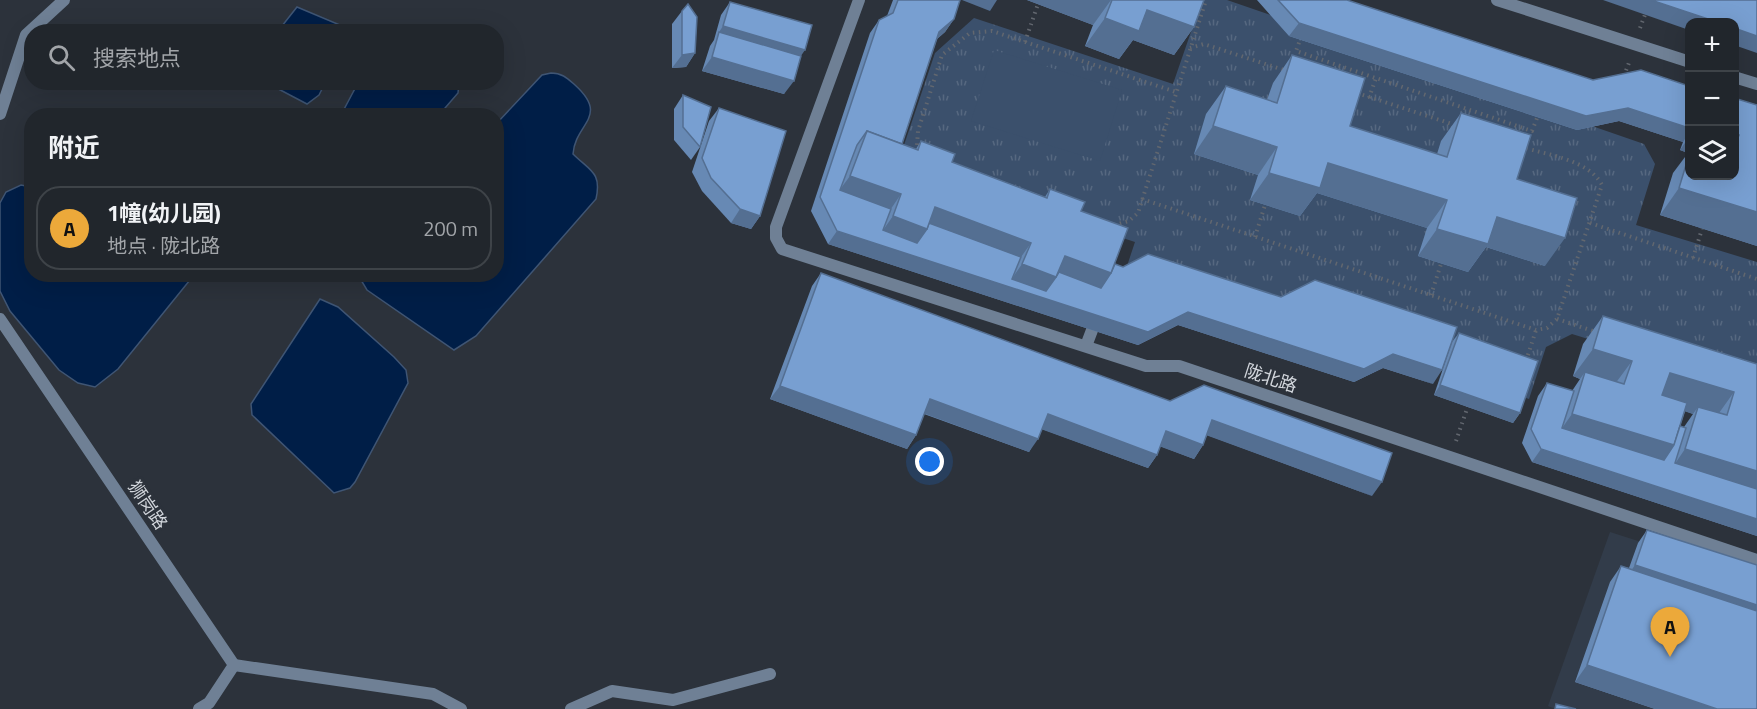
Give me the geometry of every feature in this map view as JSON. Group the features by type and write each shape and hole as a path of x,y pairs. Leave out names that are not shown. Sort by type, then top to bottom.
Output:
{"street":[{"path":"38,24 64,0"},
{"name":"陇北路","path":"859,0 776,227 776,238 782,249 1146,366 1179,366 1757,560"},
{"path":"1497,0 1685,61"},
{"path":"0,114 24,41"},
{"path":"1739,79 1757,84"},
{"path":"1086,346 1097,317"},
{"name":"狮岗路","path":"0,319 234,665"},
{"path":"199,709 209,704 234,665 434,694 461,709"},
{"path":"571,709 612,692 673,700 770,674"}],"path":[{"path":"1104,221 1114,225 1129,221 1138,213 1206,0"},
{"path":"1025,42 1038,4"},
{"path":"924,157 917,145 918,131 942,55 970,33 992,31 1176,92"},
{"path":"1303,32 1296,51 1532,131 1539,111"},
{"path":"1190,48 1204,44 1292,73"},
{"path":"1369,98 1376,78"},
{"path":"1347,90 1460,127"},
{"path":"1142,199 1536,330 1547,328 1557,319 1602,185 1597,175 1585,167 1517,145"},
{"path":"1255,237 1265,205"},
{"path":"1590,223 1757,279"},
{"path":"1693,258 1702,229"},
{"path":"1431,295 1442,264"},
{"path":"1557,319 1600,333"},
{"path":"1517,355 1527,358 1536,330"},
{"path":"1451,457 1472,394"}],"shaded area":[{"path":"297,7 337,24 284,24"},
{"path":"555,73 569,80 585,96 590,105 588,120 575,143 573,154 596,177 596,199 476,336 454,350 367,290 362,282 504,282 504,116 542,75"},
{"path":"280,90 321,90 319,95 307,104"},
{"path":"354,90 458,90 445,108 345,108"},
{"path":"24,186 24,282 188,282 118,369 95,387 78,383 59,370 10,311 0,291 0,203 6,192"},
{"path":"320,299 338,307 394,357 406,370 408,383 355,482 350,488 334,493 252,415 251,404"},
{"path":"1610,532 1757,579 1757,709 1555,709 1548,706"}],"green space":[{"path":"1202,0 1227,0 1644,144 1655,164 1636,225 1757,262 1757,391 1572,334 1546,347 1529,399 1353,340 1119,290 1135,242 914,169 903,148 935,53 974,18 1173,84"},
{"path":"994,50 1122,90 1100,161 971,121"}],"building":[{"path":"898,0 960,0 954,19 939,32 902,144 867,131 857,145 840,190 891,209 883,230 917,243 929,223 1021,257 1012,279 1046,291 1059,272 1101,288 1115,264 1123,267 1148,254 1281,297 1315,280 1457,327 1442,370 1393,354 1364,369 1188,312 1148,332 837,231 820,197 879,20 893,13"},
{"path":"1112,0 1204,0 1194,27 1147,10 1139,31 1105,18"},
{"path":"1278,0 1347,0 1593,80 1641,70 1685,85 1685,127 1628,108 1586,116 1299,23"},
{"path":"1651,0 1757,0 1757,36 1739,30 1739,18 1705,18"},
{"path":"730,2 812,25 805,50 723,26"},
{"path":"688,4 697,17 695,53 682,55 682,11"},
{"path":"719,32 801,56 794,81 712,57"},
{"path":"1292,55 1365,78 1350,126 1447,157 1461,113 1531,135 1517,179 1577,198 1565,238 1497,217 1488,244 1437,229 1447,200 1328,163 1320,188 1269,173 1277,147 1213,126 1226,86 1277,103"},
{"path":"683,95 711,107 700,147 683,127"},
{"path":"1739,100 1757,105 1757,212 1679,188 1685,168 1685,180 1739,180"},
{"path":"719,108 786,131 760,216 740,209 711,178 702,158"},
{"path":"867,131 918,150 921,141 955,154 952,162 1047,198 1050,189 1085,202 1081,211 1128,228 1111,273 1065,256 1056,277 1022,264 1031,243 935,207 927,229 893,216 901,194 850,176"},
{"path":"821,273 1170,401 1204,385 1392,453 1382,482 1212,420 1203,445 1166,431 1157,455 1048,414 1038,439 930,399 916,435 780,386"},
{"path":"1603,316 1757,364 1757,471 1685,449 1698,407 1727,415 1734,392 1670,373 1662,395 1687,403 1674,445 1572,414 1585,372 1624,384 1632,361 1593,349"},
{"path":"1459,333 1538,361 1520,413 1440,385"},
{"path":"1547,383 1574,391 1562,428 1664,460 1674,445 1680,426 1686,428 1675,463 1757,489 1757,519 1541,449 1531,429"},
{"path":"1647,530 1757,565 1757,605 1635,565"},
{"path":"1621,566 1757,611 1757,709 1717,709 1587,665"},
{"path":"1556,704 1576,709 1555,709"}],"place":[{"name":"1幢(幼儿园)","path":"1670,657"}]}
